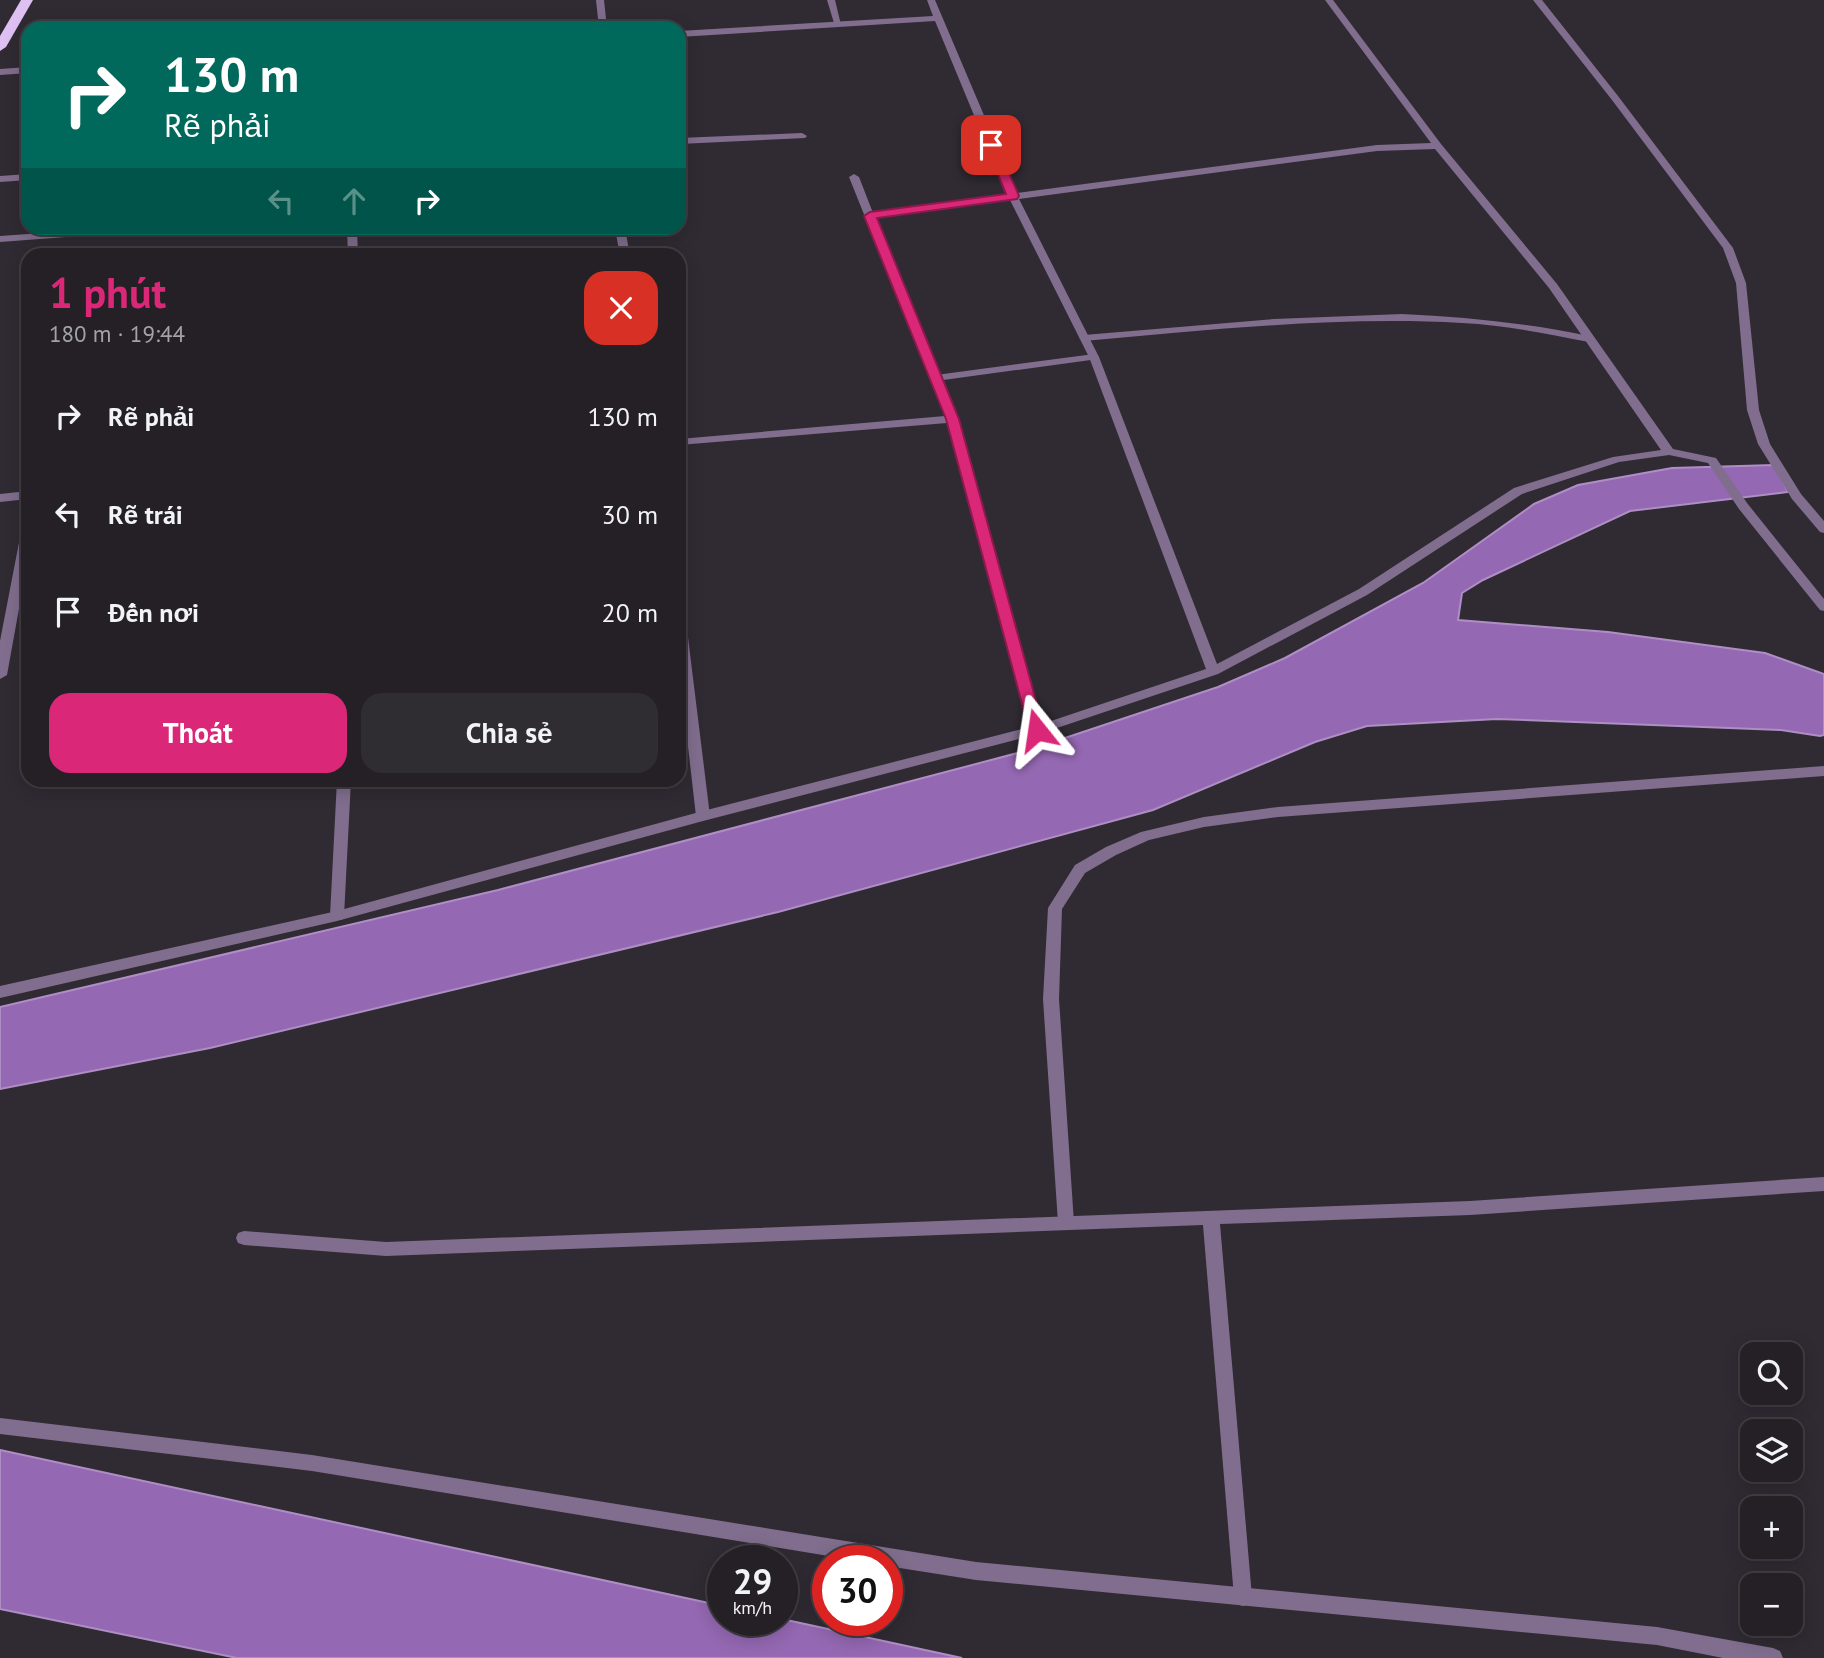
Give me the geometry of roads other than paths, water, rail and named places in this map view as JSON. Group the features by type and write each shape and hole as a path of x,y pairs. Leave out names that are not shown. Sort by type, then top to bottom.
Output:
{"highway":[{"path":"0,47 27,0"}],"street":[{"path":"600,0 602,21"},
{"path":"831,0 838,23"},
{"path":"931,0 1013,196 1094,357 1213,671"},
{"path":"1329,0 1437,146 1553,286 1669,452"},
{"path":"1537,0 1728,248 1741,282 1753,410 1760,433 1796,496 1824,529"},
{"path":"686,34 938,18"},
{"path":"0,72 21,70"},
{"path":"686,141 802,136"},
{"path":"870,216 1377,148 1437,146"},
{"path":"854,177 952,419 1037,730"},
{"path":"0,179 21,178"},
{"path":"0,239 53,235"},
{"path":"1084,338 1312,321 1418,319 1492,321 1540,326 1589,339"},
{"path":"936,378 1094,357"},
{"path":"686,441 952,419"},
{"path":"0,992 337,916 703,816 1037,730 1213,671 1363,592 1518,491 1617,459 1669,452 1712,460 1743,506 1824,607"},
{"path":"0,498 21,496"},
{"path":"0,675 21,564"},
{"path":"686,672 703,816"},
{"path":"1066,1223 1051,999 1055,908 1080,869 1111,851 1146,836 1204,822 1266,813 1824,771"},
{"path":"337,916 344,787"},
{"path":"244,1238 386,1249 1470,1208 1824,1184"},
{"path":"1211,1218 1243,1597"},
{"path":"0,1426 313,1463 976,1572 1657,1636 1773,1658"}]}
